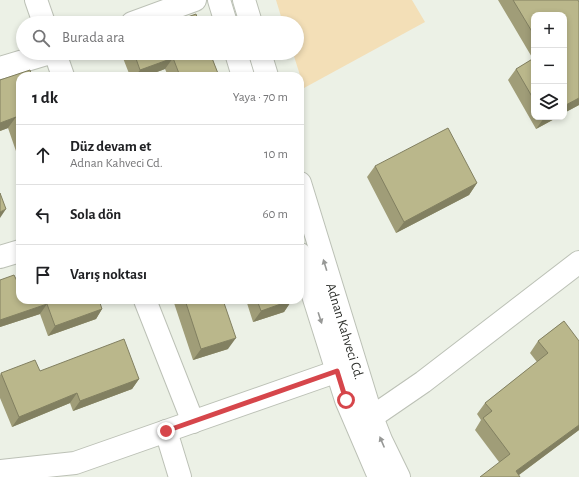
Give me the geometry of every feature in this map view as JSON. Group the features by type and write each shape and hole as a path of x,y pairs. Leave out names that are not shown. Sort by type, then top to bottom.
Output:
{"street":[{"path":"36,0 42,16"},
{"path":"151,16 195,0"},
{"path":"219,0 224,16"},
{"path":"244,0 249,16"},
{"path":"0,68 27,60"},
{"path":"57,60 62,72"},
{"path":"238,60 242,72"},
{"path":"262,60 266,72"},
{"name":"Adnan Kahveci Cd.","path":"304,199 346,368 346,400 379,477"},
{"path":"0,258 16,252"},
{"path":"372,417 423,382 579,262"},
{"name":"Adnan Kahveci Cd.","path":"304,264 346,368 372,417 381,440 399,477"},
{"path":"147,304 193,422"},
{"path":"0,471 74,463 346,368"},
{"path":"166,431 180,477"}],"shaded area":[{"path":"276,0 412,0 425,22 304,88 304,72 299,72 295,60 304,60 304,16 281,16"}],"building":[{"path":"513,0 578,0 579,98 567,104 567,12 531,12 531,30"},
{"path":"136,60 168,60 140,70"},
{"path":"174,60 213,60 217,72 178,72"},
{"path":"531,60 531,95 516,69"},
{"path":"16,75 16,117 0,123 0,80"},
{"path":"448,128 477,183 404,222 375,166"},
{"path":"0,193 6,209 0,212"},
{"path":"14,275 16,279 16,304 47,304 0,320 0,280"},
{"path":"47,304 100,304 102,309 55,326"},
{"path":"186,304 224,304 236,338 201,349"},
{"path":"258,304 281,304 261,311"},
{"path":"564,321 579,341 579,425 516,471 520,477 480,477 510,454 483,418 492,411 485,403 548,353 538,341"},
{"path":"124,339 139,379 80,401 77,393 19,417 1,373 35,360 40,371"}],"route":[{"path":"166,431 337,371 346,400"}]}
